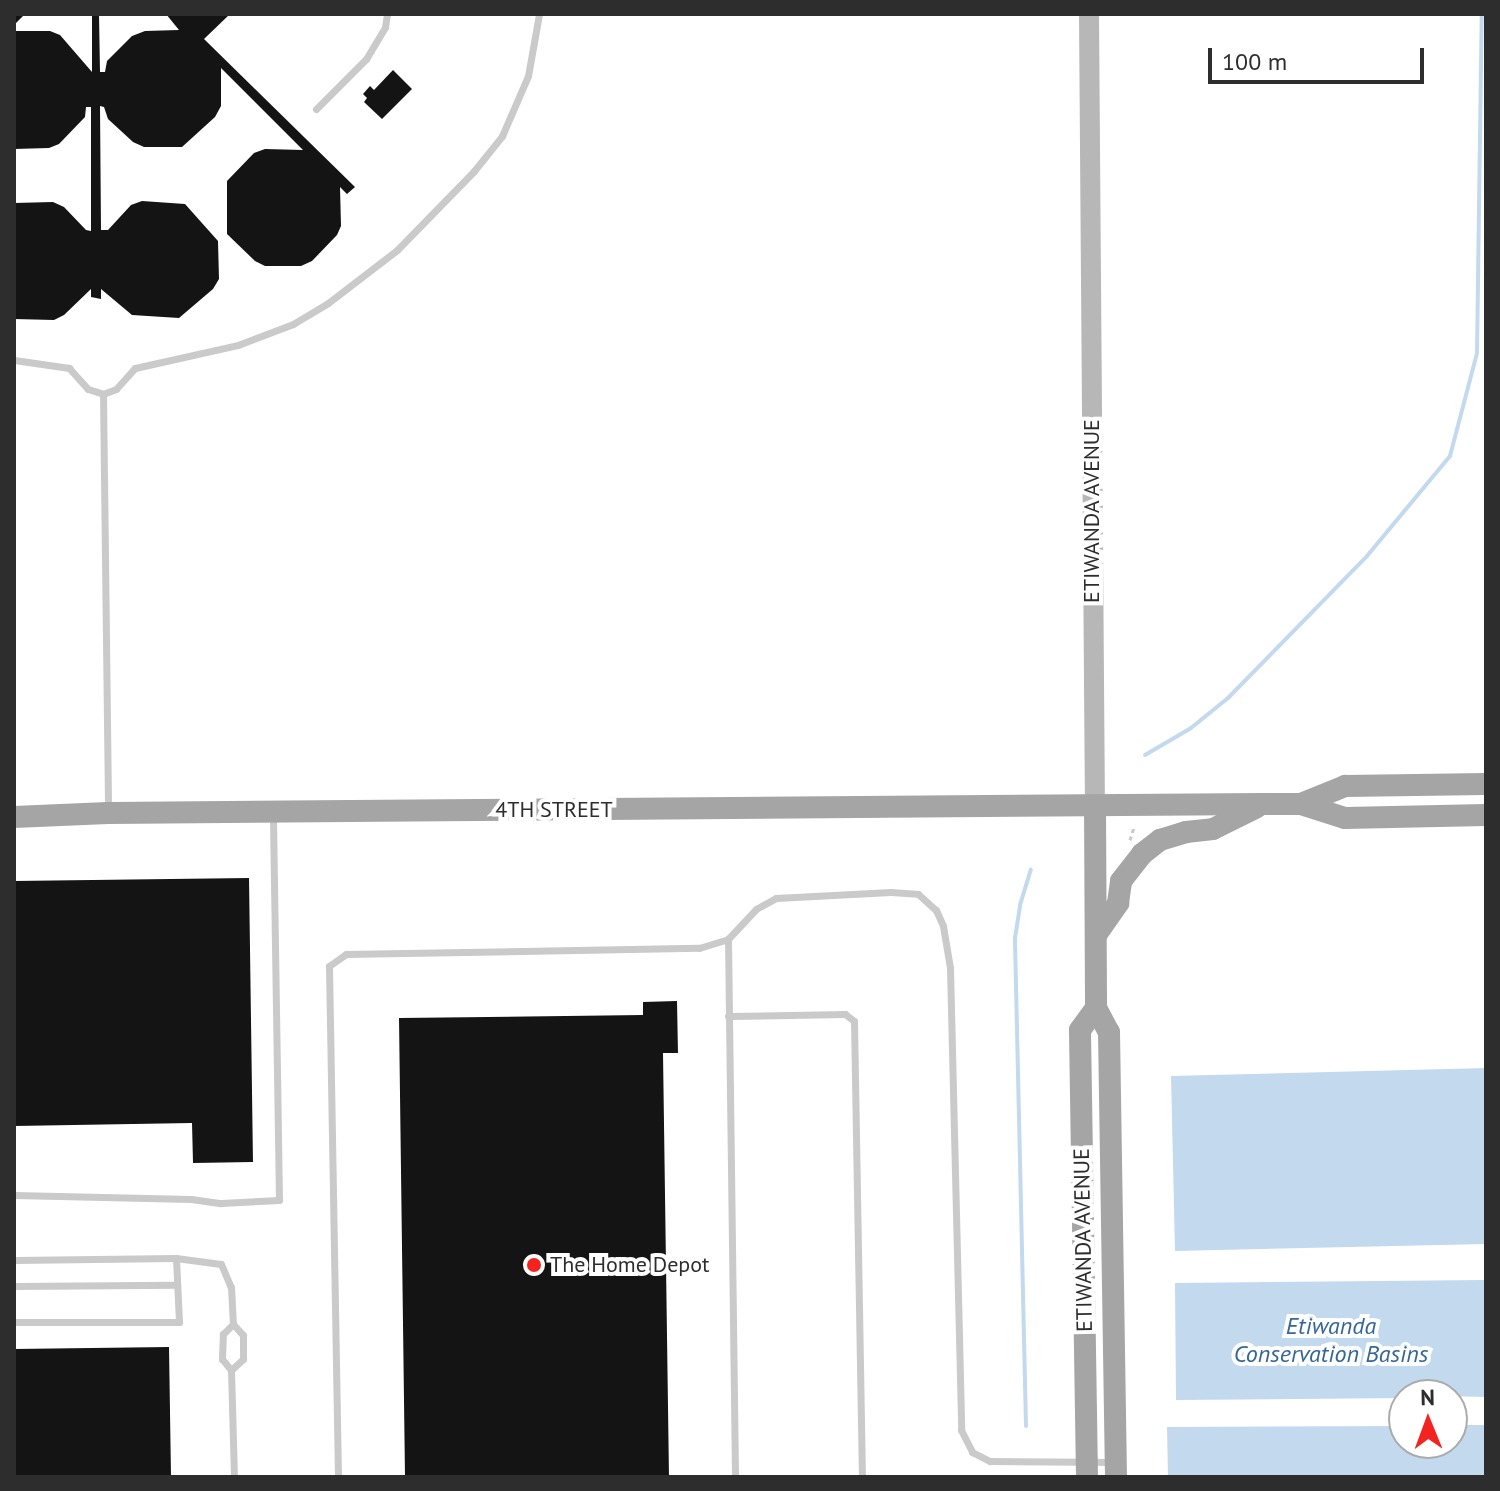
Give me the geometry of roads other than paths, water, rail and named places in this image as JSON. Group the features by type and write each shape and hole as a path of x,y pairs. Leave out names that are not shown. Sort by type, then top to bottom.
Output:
{"main road":[{"name":"ETIWANDA AVENUE","path":"1089,14 1096,1008 1109,1032 1116,1470"},
{"path":"1301,804 1345,786 1486,784"},
{"path":"1096,935 1118,903 1121,881 1151,847 1186,832 1213,829 1264,804"},
{"name":"4TH STREET","path":"14,817 108,813 1301,804"},
{"path":"1301,804 1345,818 1486,815"},
{"name":"ETIWANDA AVENUE","path":"1087,1469 1080,1030 1096,1008"}],"lane":[{"path":"316,109 366,59 385,27 387,14"},
{"path":"14,360 69,368 88,389 103,394 116,389 135,368 226,349 293,324 361,281 397,250 474,171 502,136 528,76 539,14"},
{"path":"103,394 108,813"},
{"path":"14,1195 191,1199 221,1203 279,1200 273,812"},
{"path":"338,1477 329,966 346,954 699,948 728,939 756,909 776,898 891,892 918,894 936,910 943,926 951,978 951,1119 961,1430 972,1452 990,1461 1116,1470"},
{"path":"728,939 735,1477"},
{"path":"728,1016 845,1014 854,1021 862,1477"},
{"path":"14,1260 176,1258 221,1264 231,1287 233,1324 243,1335 243,1359 231,1370"},
{"path":"14,1322 179,1322 176,1258"},
{"path":"14,1286 177,1285"},
{"path":"233,1324 223,1334 222,1359 231,1370 234,1477"}],"water":[{"name":"Etiwanda Conservation Basins","path":"1486,1068 1486,1244 1175,1251 1171,1076"},
{"name":"Etiwanda Conservation Basins","path":"1486,1280 1486,1397 1468,1397 1468,1379 1388,1379 1388,1398 1176,1400 1175,1283"},
{"name":"Etiwanda Conservation Basins","path":"1468,1425 1486,1425 1486,1477 1168,1477 1167,1427 1388,1426 1388,1459 1468,1459"}],"waterway":[{"path":"1145,755 1191,728 1228,698 1367,556 1450,456 1477,353 1482,14"},
{"path":"1026,1426 1015,938 1020,905 1031,870"}],"place":[{"name":"The Home Depot","path":"534,1265"}]}
